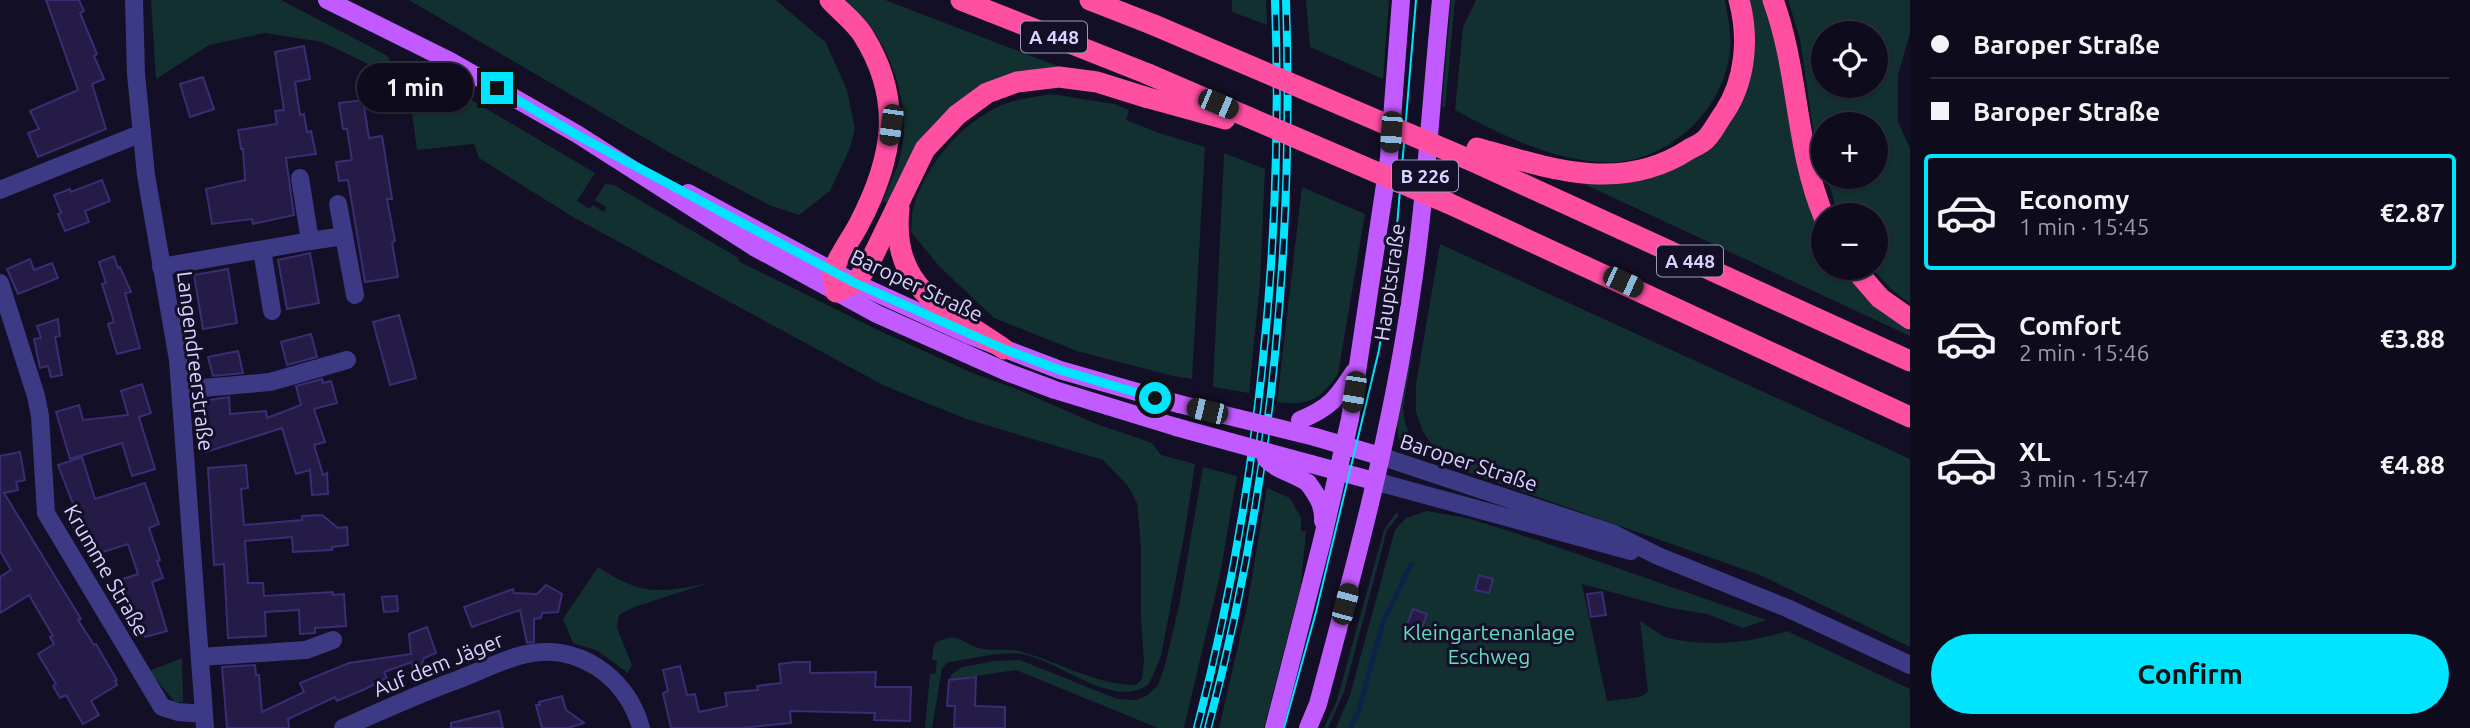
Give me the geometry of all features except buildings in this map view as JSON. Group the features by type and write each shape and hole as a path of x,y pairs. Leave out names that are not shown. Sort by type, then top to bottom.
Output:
{"highway":[{"path":"830,0 862,34 877,63 887,93 891,125 884,166 841,282"},
{"name":"A 448","path":"961,0 1148,74 1448,203 1910,416"},
{"name":"A 448","path":"1090,0 1391,126 1474,154 1910,361"},
{"path":"1474,154 1576,174 1622,174 1668,163 1706,139 1731,102 1744,62 1745,21 1739,0"},
{"path":"1773,0 1789,59 1809,170 1818,203"},
{"path":"841,282 870,264 925,149 957,115 987,93 1017,82 1059,77 1097,82 1311,144"},
{"path":"900,200 897,226 899,246 904,263 918,286 948,313 1004,349"},
{"path":"1864,280 1880,298 1910,319"}],"main road":[{"name":"Baroper Straße","path":"327,0 450,61 577,135 754,247 1060,370 1380,456"},
{"name":"Hauptstraße","path":"1274,728 1322,541 1344,445 1358,366 1389,158 1401,0"},
{"name":"Hauptstraße","path":"1308,728 1318,704 1365,529 1402,351 1419,242 1441,0"},
{"name":"Baroper Straße","path":"841,282 877,314 1007,372 1055,390 1176,427 1374,481"},
{"name":"Baroper Straße","path":"1261,424 1300,420 1330,406 1358,366"},
{"name":"Baroper Straße","path":"1256,449 1270,464 1296,474 1308,483"},
{"name":"Hauptstraße","path":"1308,483 1324,511 1322,541"}],"street":[{"name":"Langendreerstraße","path":"134,0 136,74 152,218 181,390 205,721"},
{"path":"0,190 142,133"},
{"path":"300,177 310,241"},
{"path":"338,204 355,295"},
{"path":"161,267 344,236"},
{"path":"262,250 272,311"},
{"name":"Krumme Straße","path":"0,283 36,396 40,416 47,513 76,567 162,707 205,721"},
{"path":"181,390 270,382 347,360"},
{"name":"Baroper Straße","path":"1380,456 1612,533 1658,556 1787,608 1910,665"},
{"name":"Baroper Straße","path":"1374,481 1608,546 1658,556"},
{"path":"200,657 306,650 333,640"},
{"name":"Auf dem Jäger","path":"343,728 410,697 524,654 550,653 572,655 590,662 609,675 635,707 641,728"}],"green space":[{"path":"151,0 281,0 388,56 391,64 381,70 322,42 265,33 209,45 156,79"},
{"path":"409,0 776,0 826,43 847,90 855,129 850,148 830,191 799,215 769,205 672,154"},
{"path":"845,0 885,0 1060,67 1016,74 977,90 959,101 928,130 915,149 890,204 883,201 903,144 900,91 880,42 868,24"},
{"path":"1232,0 1266,0 1267,25 1232,12"},
{"path":"1306,0 1389,0 1383,79 1310,47"},
{"path":"1451,0 1455,0 1445,108 1442,106"},
{"path":"1476,0 1725,0 1730,43 1723,80 1700,118 1684,134 1665,147 1644,156 1623,161 1600,162 1543,151 1455,110 1463,27"},
{"path":"1747,0 1767,0 1812,203 1811,280 1854,280 1860,289 1910,332 1910,336 1582,183 1615,182 1724,126"},
{"path":"1788,0 1910,0 1910,33 1898,75 1898,122 1910,148 1910,304 1883,280 1888,280 1888,203 1835,203 1830,189 1888,189 1888,112 1811,112 1811,115 1800,39"},
{"path":"414,66 595,173 577,201 589,209 593,205 604,212 606,207 595,200 605,184 614,185 737,257 740,262 880,331 970,372 1094,423 1152,443 1161,455 1195,464 1161,656 1149,684 1135,691 1120,692 1088,682 1026,655 999,654 955,661 947,663 942,669 932,728 925,728 930,674 935,674 937,661 932,660 934,644 949,638 960,639 984,649 1022,652 1092,677 1121,684 1136,685 1142,679 1144,661 1141,546 1137,503 1128,486 1103,460 966,419 885,386 573,217 479,158 474,144 417,150 406,69"},
{"path":"1051,94 1114,104 1129,110 1126,120 1205,147 1192,379 1077,351 994,318 939,266 911,232 913,208 920,189 937,159 960,133 1002,105"},
{"path":"1224,153 1265,169 1260,282 1249,393 1213,387"},
{"path":"1302,187 1365,214 1338,374 1319,395 1305,402 1288,403 1277,402"},
{"path":"1440,244 1910,459 1910,647 1760,575 1466,472 1437,453 1423,432 1416,412 1416,384"},
{"path":"1414,344 1403,408 1405,423 1412,440 1408,445 1401,444 1397,421"},
{"path":"1203,467 1237,476 1220,575 1184,728 1158,728 1016,670 949,680 952,674 962,667 1020,660 1117,699 1136,700 1148,695 1158,685 1165,665 1180,601"},
{"path":"1267,488 1290,498 1301,518 1301,531 1306,531 1301,584 1264,728 1219,728 1247,607"},
{"name":"Kleingartenanlage Eschweg","path":"1427,511 1467,518 1540,541 1766,620 1743,628 1707,614 1670,608 1582,584 1607,701 1640,697 1648,692 1640,621 1661,635 1683,641 1744,641 1787,631 1910,689 1910,728 1336,728 1350,695 1395,530 1406,518"},
{"path":"1396,513 1399,515 1387,530 1344,692 1328,728 1324,728 1337,700 1384,530"},
{"path":"598,567 627,583 652,590 709,583 634,607 619,615 617,628 632,665 628,673 598,651 573,643 563,619"},
{"path":"182,658 183,702 175,702 149,671"}],"waterway":[{"path":"1350,728 1358,713 1383,622 1411,565"}],"tram line":[{"path":"1284,728 1316,612 1379,350 1397,226 1416,0"}],"railway":[{"path":"1197,728 1236,550 1262,367 1275,183 1275,0"},
{"path":"1208,728 1248,549 1274,367 1286,184 1286,0"}],"route":[{"path":"497,88 577,135 855,283 1004,349 1060,370 1155,398"}]}
